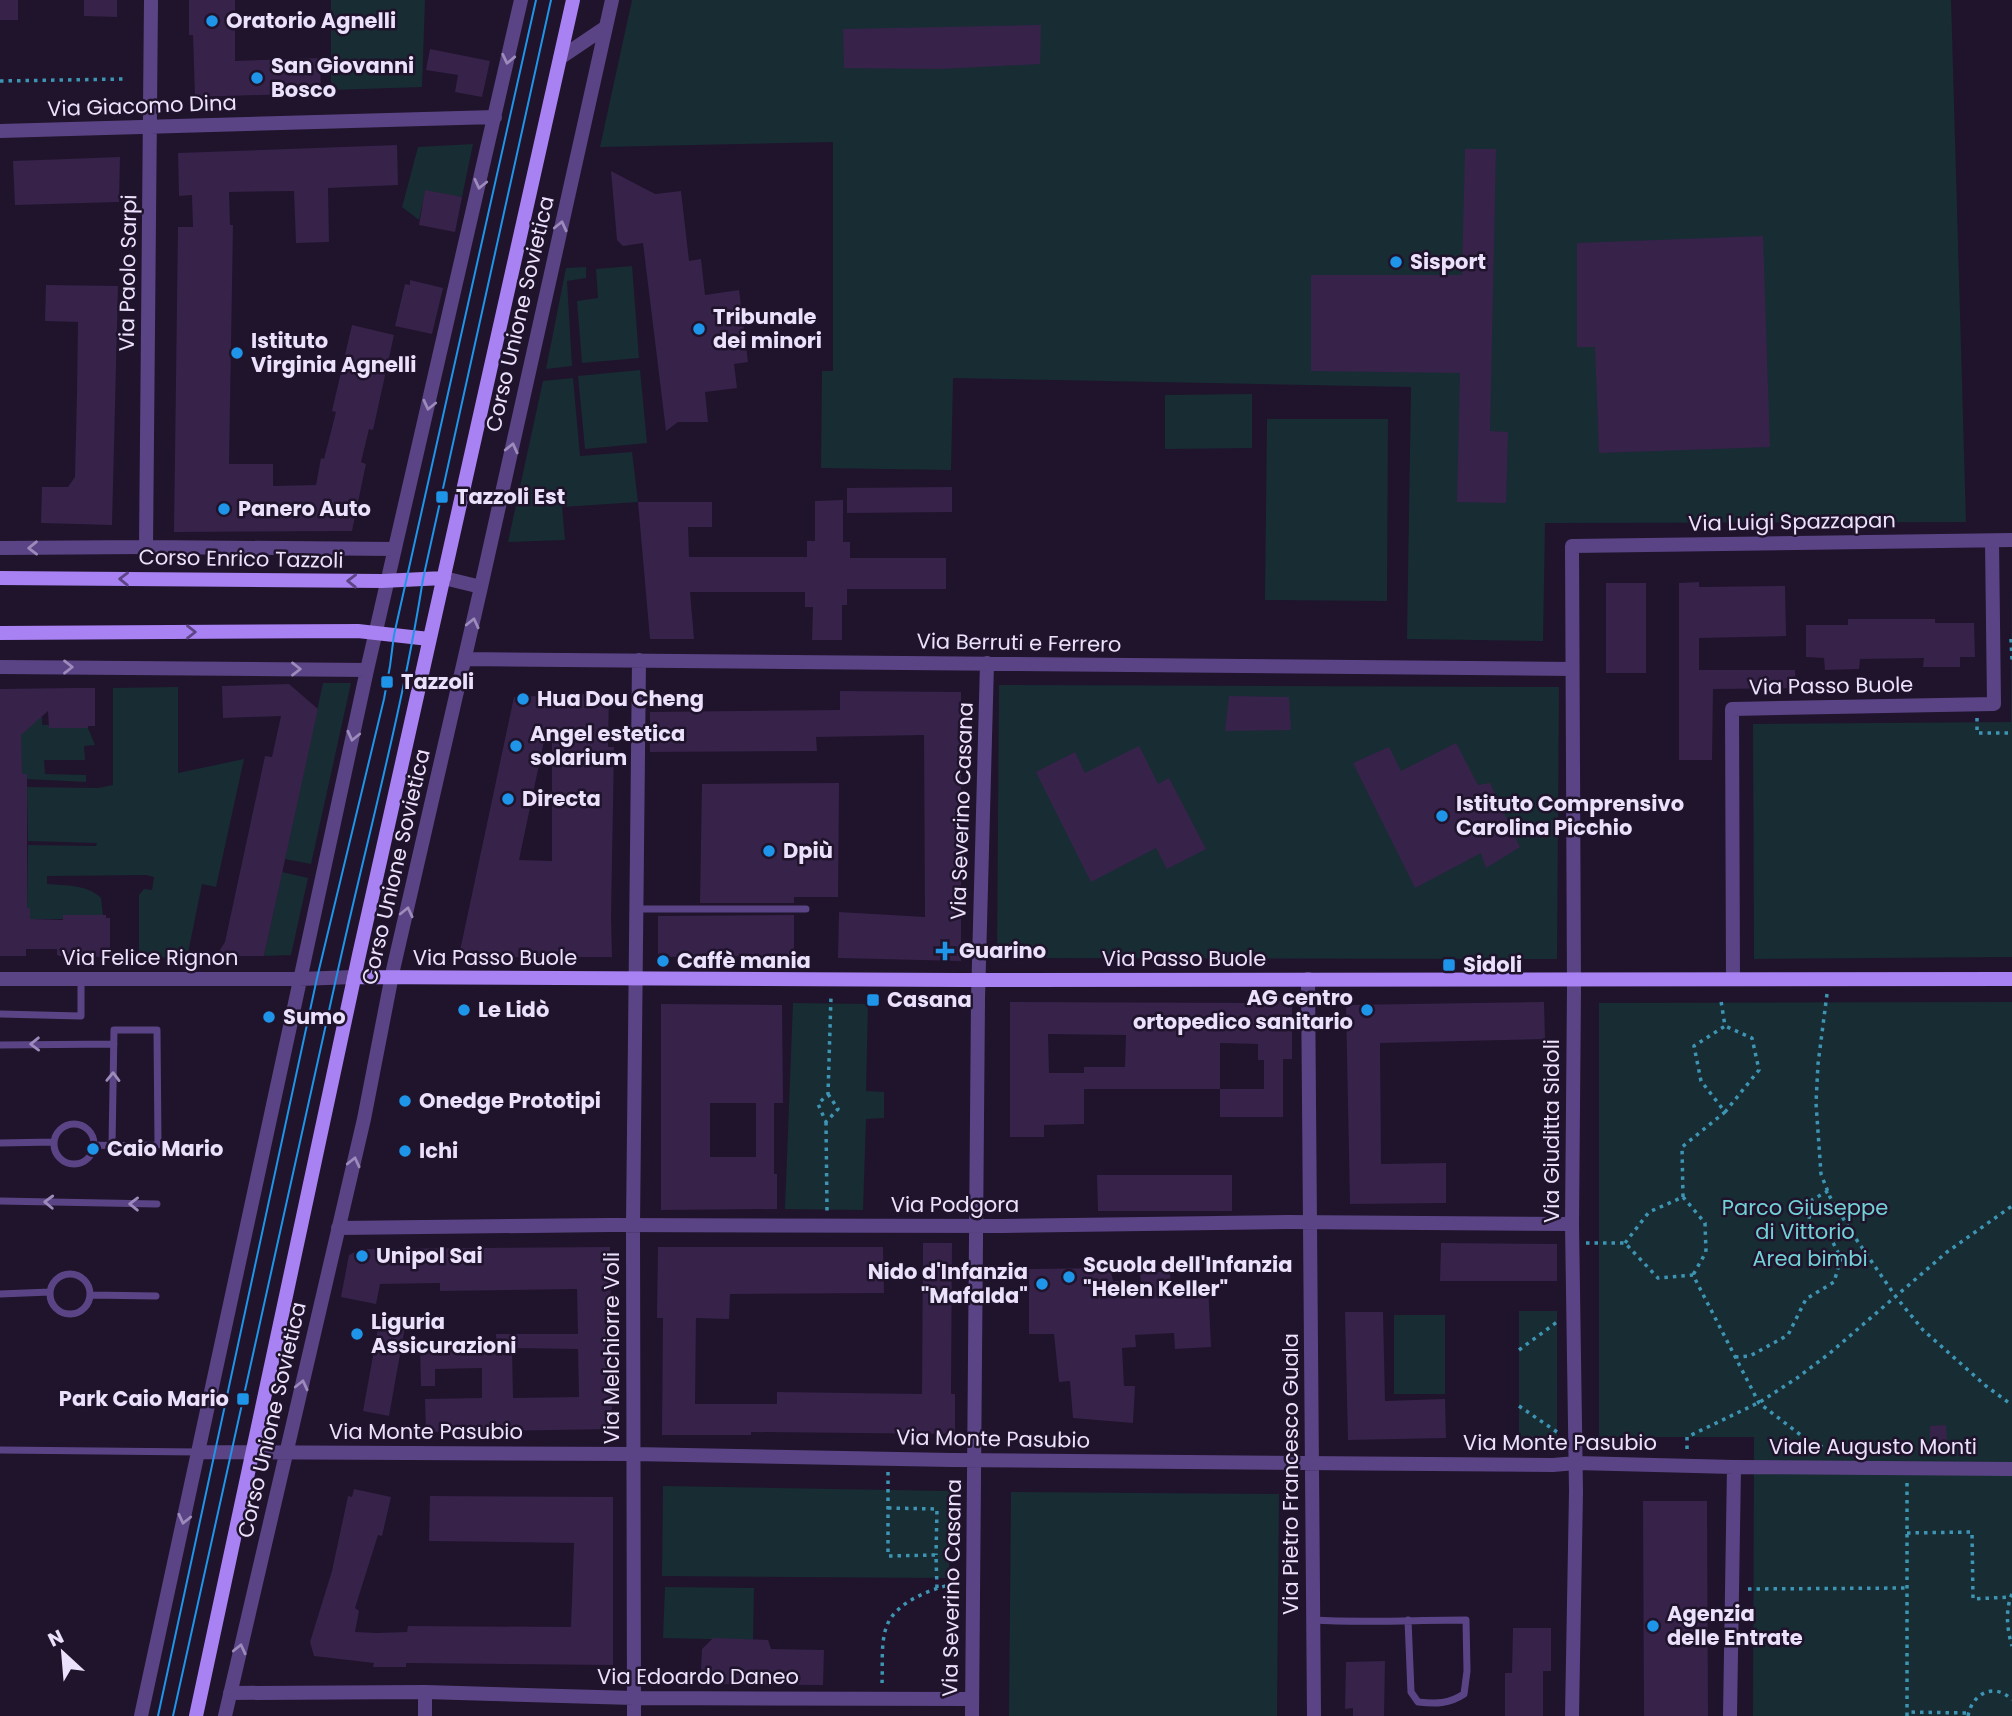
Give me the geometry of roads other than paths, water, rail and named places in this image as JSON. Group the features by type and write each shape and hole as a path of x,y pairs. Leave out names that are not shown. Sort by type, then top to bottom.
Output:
{"street":[{"name":"Via Paolo Sarpi","path":"146,547 151,0"},
{"path":"141,1716 367,670 521,0"},
{"name":"Corso Unione Sovietica","path":"196,1716 354,977 573,0"},
{"name":"Corso Unione Sovietica","path":"225,1716 363,1119 391,979 612,0"},
{"path":"560,58 606,27"},
{"name":"Via Giacomo Dina","path":"0,131 495,117"},
{"name":"Via Luigi Spazzapan","path":"1572,547 2012,540"},
{"name":"Via Passo Buole","path":"1733,978 1732,709 1994,704 1992,541"},
{"name":"Via Giuditta Sidoli","path":"1572,547 1572,1244 1576,1463 1572,1716"},
{"name":"Corso Enrico Tazzoli","path":"0,548 395,549"},
{"name":"Corso Enrico Tazzoli","path":"0,578 388,581 444,578 481,587"},
{"path":"0,633 341,630 429,639"},
{"name":"Via Berruti e Ferrero","path":"465,659 1572,669"},
{"path":"635,979 639,660"},
{"name":"Via Severino Casana","path":"972,1716 975,1226 987,663"},
{"path":"0,667 367,670"},
{"name":"Corso Unione Sovietica","path":"299,979 354,977"},
{"name":"Via Passo Buole","path":"354,977 831,980 2012,979"},
{"name":"Via Felice Rignon","path":"0,979 299,979"},
{"name":"Via Melchiorre Voli","path":"634,1716 635,979"},
{"name":"Via Pietro Francesco Guala","path":"1308,979 1314,1716"},
{"name":"Via Podgora","path":"338,1228 1572,1224"},
{"name":"Corso Unione Sovietica","path":"199,1452 252,1453"},
{"name":"Via Monte Pasubio","path":"252,1453 634,1454 975,1460 1553,1465 1576,1463 1734,1467"},
{"path":"1730,1716 1734,1467"},
{"name":"Viale Augusto Monti","path":"1734,1467 2012,1469"},
{"path":"425,1692 425,1716"},
{"name":"Via Edoardo Daneo","path":"230,1693 425,1692 634,1698 971,1699"}],"lane":[{"path":"636,909 806,909"},
{"path":"0,1014 81,1016 81,979"},
{"path":"95,1145 112,1145 158,1145 157,1030 114,1030 112,1145"},
{"path":"0,1045 114,1044"},
{"path":"74,1123 89,1130 95,1145 87,1159 80,1164 72,1164 58,1157 53,1142 60,1128 74,1123"},
{"path":"0,1143 53,1142"},
{"path":"0,1201 157,1204"},
{"path":"70,1273 86,1280 91,1295 84,1310 77,1313 61,1312 50,1300 50,1292 57,1279 70,1273"},
{"path":"0,1294 50,1292"},
{"path":"91,1295 156,1296"},
{"path":"0,1450 199,1452"},
{"path":"1312,1620 1408,1620 1466,1620 1467,1671 1464,1694 1452,1701 1434,1704 1418,1702 1411,1692 1408,1620"}],"tram line":[{"path":"158,1716 317,978 384,699 394,635 536,0"},
{"path":"173,1716 336,979 394,730 423,579 551,0"}],"place":[{"name":"Oratorio Agnelli","path":"212,21"},
{"name":"San Giovanni Bosco","path":"257,78"},
{"name":"Sisport","path":"1396,262"},
{"name":"Tribunale dei minori","path":"699,329"},
{"name":"Istituto Virginia Agnelli","path":"237,353"},
{"name":"Tazzoli Est","path":"442,497"},
{"name":"Panero Auto","path":"224,509"},
{"name":"Tazzoli","path":"387,682"},
{"name":"Hua Dou Cheng","path":"523,699"},
{"name":"Angel estetica solarium","path":"516,746"},
{"name":"Directa","path":"508,799"},
{"name":"Istituto Comprensivo Carolina Picchio","path":"1442,816"},
{"name":"Dpiù","path":"769,851"},
{"name":"Guarino","path":"945,951"},
{"name":"Caffè mania","path":"663,961"},
{"name":"Sidoli","path":"1449,965"},
{"name":"Casana","path":"873,1000"},
{"name":"Le Lidò","path":"464,1010"},
{"name":"AG centro ortopedico sanitario","path":"1367,1010"},
{"name":"Sumo","path":"269,1017"},
{"name":"Onedge Prototipi","path":"405,1101"},
{"name":"Caio Mario","path":"93,1149"},
{"name":"Ichi","path":"405,1151"},
{"name":"Unipol Sai","path":"362,1256"},
{"name":"Scuola dell'Infanzia \"Helen Keller\"","path":"1069,1277"},
{"name":"Nido d'Infanzia \"Mafalda\"","path":"1042,1284"},
{"name":"Liguria Assicurazioni","path":"357,1334"},
{"name":"Park Caio Mario","path":"243,1399"},
{"name":"Agenzia delle Entrate","path":"1653,1626"}],"park label":[{"name":"Parco Giuseppe di Vittorio","path":"1805,1220"},
{"name":"Area bimbi","path":"1810,1259"}]}
